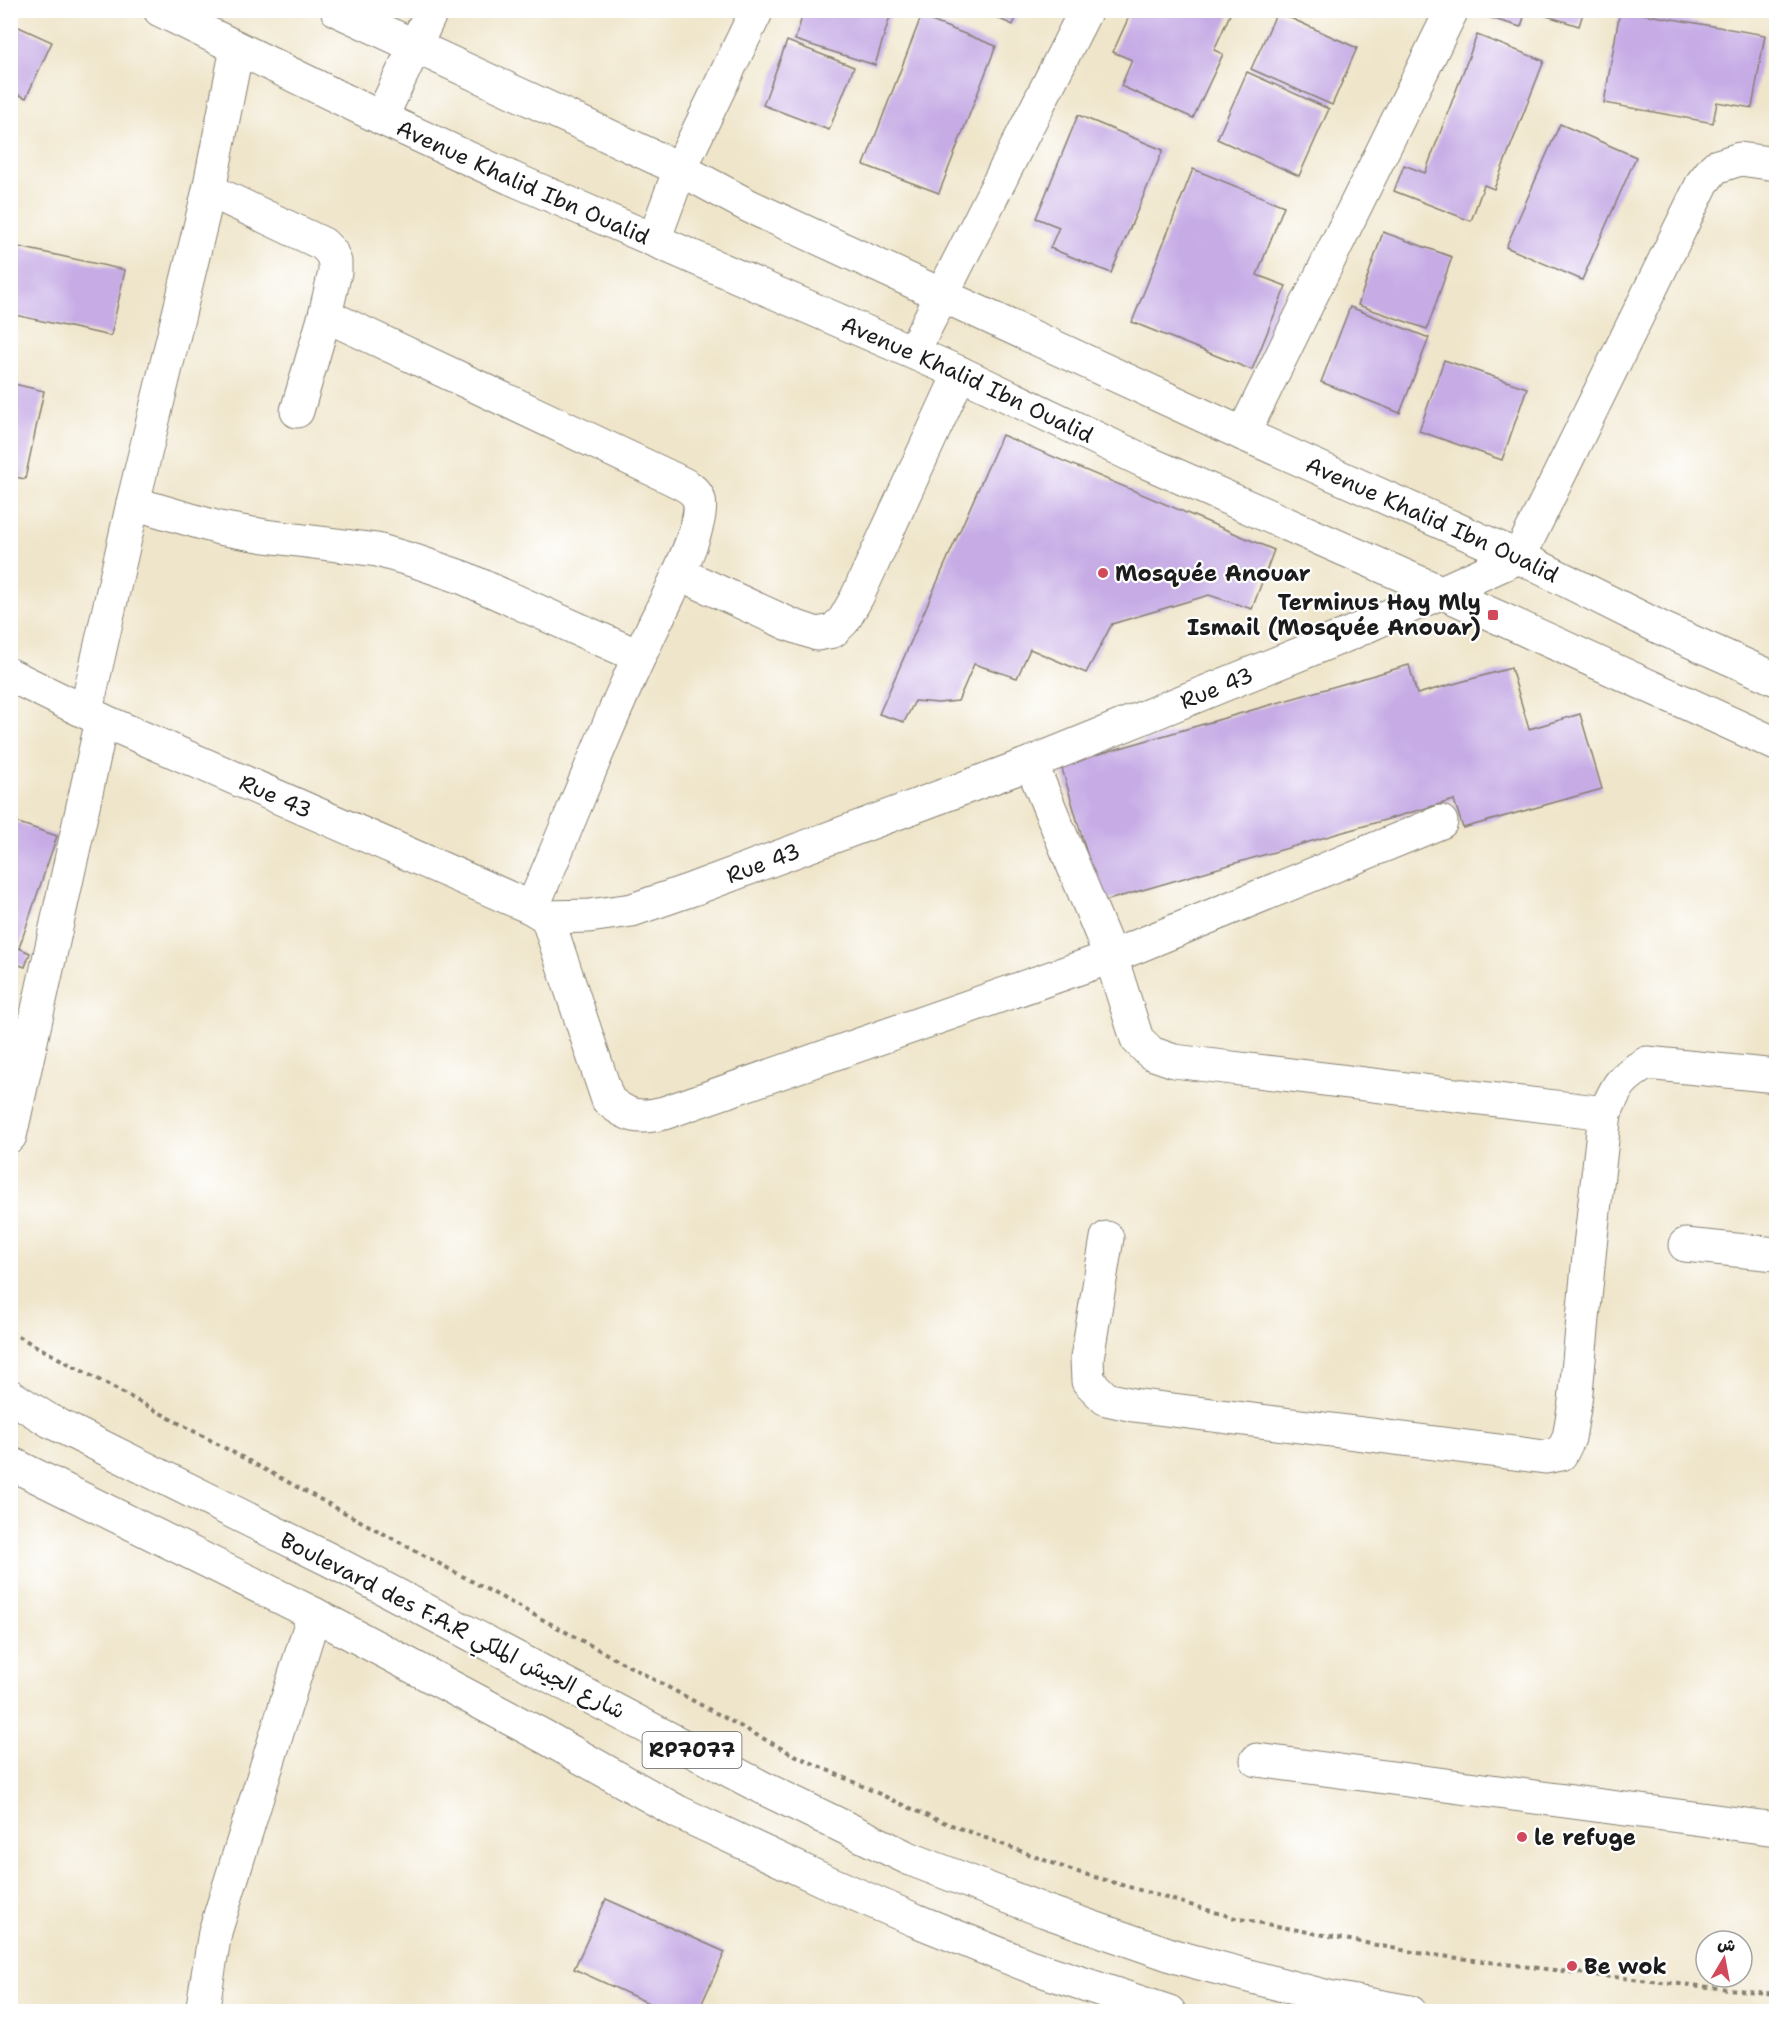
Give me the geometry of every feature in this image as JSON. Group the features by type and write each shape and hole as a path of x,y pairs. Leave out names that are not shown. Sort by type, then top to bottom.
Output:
{"street":[{"name":"Avenue Khalid Ibn Oualid","path":"160,10 381,118 511,178 960,373 1146,462 1776,744"},
{"name":"Avenue Khalid Ibn Oualid","path":"337,10 680,169 749,206 1243,434 1519,557 1661,628 1776,679"},
{"path":"381,118 432,10"},
{"path":"654,240 680,169 757,10"},
{"path":"912,352 1086,10"},
{"path":"1243,434 1452,10"},
{"path":"10,1136 94,716 133,503 209,190 237,48"},
{"path":"1519,557 1703,182 1715,167 1740,159 1776,164"},
{"path":"209,190 323,244 331,252 335,262 335,272 325,315 297,411"},
{"path":"325,315 667,476 692,490 699,500 699,518 680,574 638,656 540,912 603,1089 608,1100 620,1110 634,1116 647,1117 664,1113 1111,957 1442,822"},
{"path":"680,574 791,625 817,634 833,631 844,620 857,597 960,373"},
{"path":"133,503 219,528 377,550 415,561 464,578 638,656"},
{"name":"Rue 43","path":"10,675 94,716 540,912 590,916 632,910 874,823 1031,763 1349,634 1519,557"},
{"path":"1031,763 1111,957 1137,1039 1151,1053 1174,1061 1605,1113"},
{"path":"1107,1238 1087,1358 1088,1381 1106,1399 1133,1405 1545,1457 1561,1454 1569,1438 1575,1402 1605,1113 1617,1086 1629,1072 1647,1063 1776,1076"},
{"path":"1685,1245 1776,1254"},
{"name":"Boulevard des F.A.R شارع الجيش الملكي","path":"10,1396 50,1420 330,1560 764,1788 908,1858 1045,1911 1177,1957 1328,1997 1410,2012"},
{"name":"RP7077","path":"10,1463 314,1614 545,1737 678,1812 915,1920 1032,1967 1169,2012"},
{"path":"202,2012 215,1932 314,1614"},
{"path":"1257,1760 1776,1829"}],"path":[{"path":"10,1332 790,1753 930,1817 1071,1870 1235,1918 1418,1953 1594,1975 1776,1994"}],"building":[{"path":"804,10 892,10 875,65 795,40"},
{"path":"979,10 1019,10 1013,25"},
{"path":"1132,10 1232,10 1214,50 1223,54 1193,118 1121,86 1132,60 1113,52"},
{"path":"1478,10 1526,10 1521,27 1477,14"},
{"path":"1528,10 1584,10 1579,26"},
{"path":"1620,10 1765,35 1752,108 1717,102 1713,123 1604,103"},
{"path":"1277,12 1357,48 1332,105 1251,69"},
{"path":"921,17 996,46 939,193 864,165"},
{"path":"10,23 52,42 26,98 10,91"},
{"path":"1477,35 1544,61 1494,189 1484,185 1471,221 1394,191 1404,165 1425,173"},
{"path":"787,41 854,67 829,130 763,105"},
{"path":"1247,72 1329,109 1299,176 1217,139"},
{"path":"1078,115 1163,150 1111,273 1050,248 1059,227 1036,218"},
{"path":"1560,124 1636,157 1582,280 1506,247"},
{"path":"1193,169 1284,206 1257,275 1286,286 1252,370 1132,322"},
{"path":"1383,232 1452,257 1427,329 1358,305"},
{"path":"10,245 125,270 111,336 10,314"},
{"path":"1350,307 1429,338 1400,413 1321,382"},
{"path":"1444,360 1527,388 1502,460 1419,431"},
{"path":"10,383 44,391 25,479 10,476"},
{"name":"Mosquée Anouar","path":"1002,435 1274,550 1252,609 1209,595 1112,624 1086,673 1030,649 1017,678 974,664 958,701 938,703 915,701 904,722 879,714"},
{"path":"1409,665 1417,694 1511,668 1529,729 1580,714 1602,789 1463,828 1454,800 1101,902 1061,765"},
{"path":"10,820 57,836 19,948 30,953 25,967 10,962"},
{"path":"606,1899 725,1952 698,2012 668,2012 574,1969"}],"place":[{"name":"Mosquée Anouar","path":"1103,573"},
{"name":"Terminus Hay Mly Ismail (Mosquée Anouar)","path":"1493,615"},
{"name":"le refuge","path":"1522,1837"},
{"name":"Be wok","path":"1572,1966"}]}
